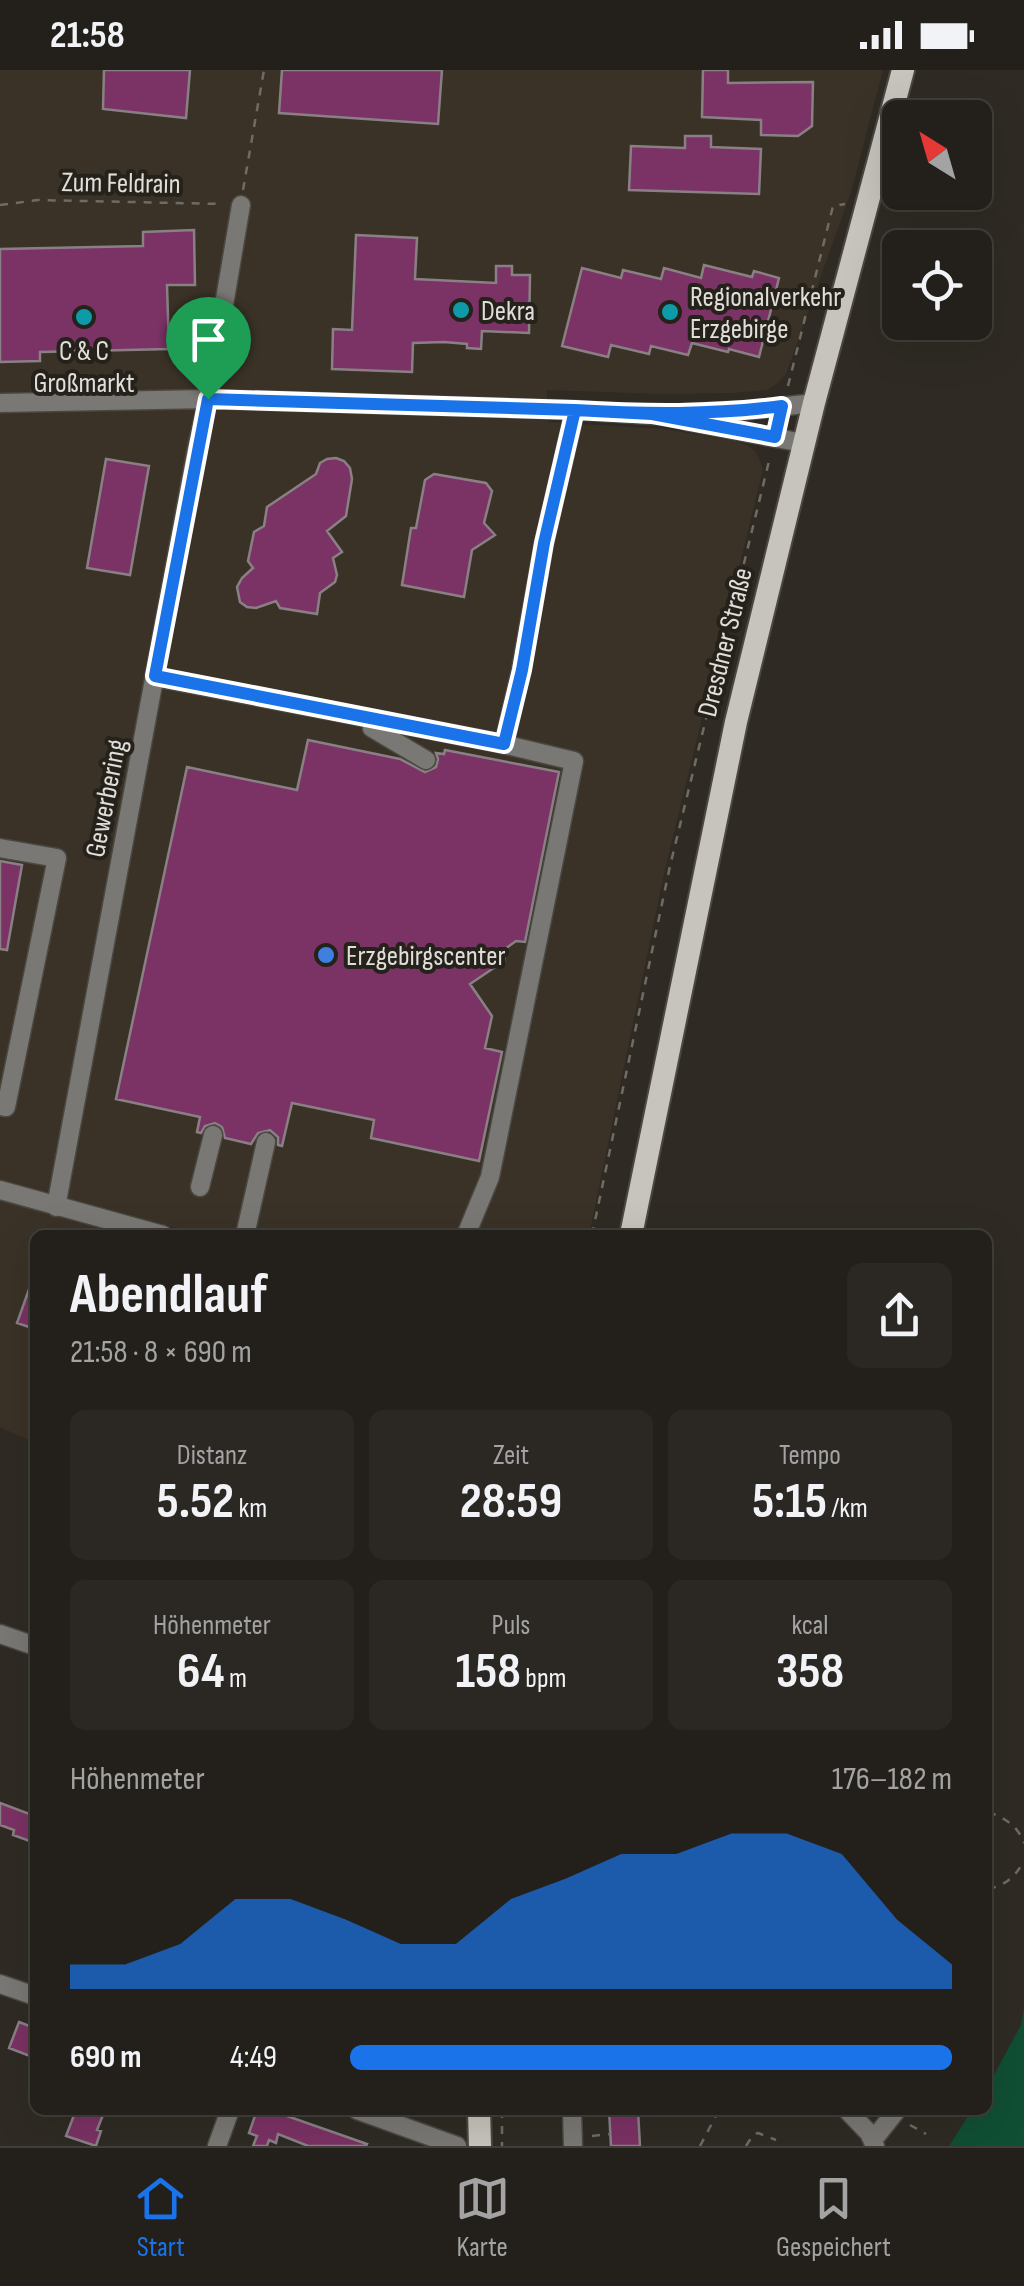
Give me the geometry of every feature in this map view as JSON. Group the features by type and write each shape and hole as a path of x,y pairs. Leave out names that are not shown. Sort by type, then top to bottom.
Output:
{"main road":[{"name":"Dresdner Straße","path":"632,1230 732,740 803,443 903,70"},
{"path":"479,2115 480,2146"}],"street":[{"name":"Gewerbering","path":"56,1207 208,399 240,205"},
{"path":"0,403 208,399 652,414 814,403"},
{"path":"504,744 575,410"},
{"path":"652,414 803,443"},
{"path":"155,676 574,761 490,1177 468,1230"},
{"path":"373,719 372,728 426,760"},
{"path":"0,848 57,858 6,1108 0,1106"},
{"path":"200,1186 214,1136"},
{"path":"246,1230 266,1142"},
{"path":"0,1190 145,1230"},
{"path":"0,1634 30,1644"},
{"path":"0,1984 30,1994"},
{"path":"218,2146 228,2115"},
{"path":"372,2115 457,2146"},
{"path":"573,2115 579,2141"},
{"path":"851,2115 869,2132 874,2143"},
{"path":"874,2143 893,2115"}],"path":[{"path":"240,205 264,70"},
{"name":"Zum Feldrain","path":"0,206 38,200 240,205"},
{"path":"782,406 833,206 868,200"},
{"path":"593,1230 670,866 775,437"},
{"path":"992,1814 1020,1832 1024,1843"},
{"path":"992,1888 1014,1877 1024,1861"},
{"path":"502,2115 502,2146"},
{"path":"702,2146 717,2115"},
{"path":"746,2146 758,2133 776,2140"},
{"path":"579,2141 610,2134"}],"shaded area":[{"path":"0,70 883,70 851,192 786,374 779,382 767,390 732,393 547,390 548,422 665,429 736,441 756,452 763,469 665,869 590,1230 186,1230 94,1209 18,1204 104,1230 30,1230 30,1441 0,1427"}],"green space":[{"path":"1024,2008 1024,2146 949,2146 969,2115 992,2115 992,2079 1021,2025"}],"building":[{"path":"104,70 190,70 186,118 103,109"},
{"path":"282,70 442,70 438,124 279,113"},
{"path":"703,70 728,70 728,83 813,82 812,126 798,136 761,135 761,120 702,117"},
{"path":"685,136 711,136 711,147 761,149 759,194 629,190 631,146 685,148"},
{"name":"C & C Großmarkt","path":"194,230 195,285 167,285 169,349 40,352 40,361 0,362 0,249 143,246 143,232"},
{"path":"356,235 417,238 415,279 496,283 496,266 512,266 512,275 530,275 529,333 482,331 481,349 467,348 467,344 413,343 412,372 332,369 333,329 352,330"},
{"name":"Regionalverkehr Erzgebirge","path":"704,265 752,277 754,271 779,278 759,357 692,343 688,355 651,346 649,354 611,345 608,357 562,346 582,268 621,278 623,270 661,279 664,268 701,278"},
{"path":"336,458 350,468 352,479 346,516 327,531 342,552 333,558 335,582 320,593 317,614 280,608 276,601 247,607 240,602 237,587 253,568 248,561 254,532 264,526 267,507 316,474 320,463"},
{"path":"106,459 149,466 130,575 87,568"},
{"path":"434,474 486,483 492,491 484,523 495,535 472,550 464,597 402,585 411,528 416,528 425,480"},
{"name":"Erzgebirgscenter","path":"308,740 400,759 425,772 436,767 436,753 444,754 445,750 559,772 525,942 516,941 505,949 504,961 470,984 492,1016 485,1048 502,1052 479,1161 371,1138 374,1120 292,1103 282,1146 270,1130 258,1133 251,1144 225,1138 222,1127 215,1123 197,1132 200,1117 116,1099 187,767 297,790"},
{"path":"0,861 22,865 7,950 0,949"},
{"path":"30,1286 30,1327 17,1323"},
{"path":"0,1803 30,1814 30,1841 13,1835 14,1830 0,1825"},
{"path":"19,2022 30,2026 30,2056 9,2048"},
{"path":"74,2115 103,2115 96,2146 66,2136"},
{"path":"255,2115 284,2115 367,2144 308,2146 278,2134 276,2143 269,2140 267,2146 253,2146 257,2136 249,2133"},
{"path":"609,2115 638,2115 640,2146 611,2146"}],"place":[{"name":"Dekra","path":"461,310"},
{"name":"Regionalverkehr Erzgebirge","path":"670,312"},
{"name":"C & C Großmarkt","path":"84,317"},
{"name":"Erzgebirgscenter","path":"326,955"}],"route":[{"path":"208,399 155,676 504,744 575,410 693,414 782,406 775,437 652,414 575,410 208,399"}]}
